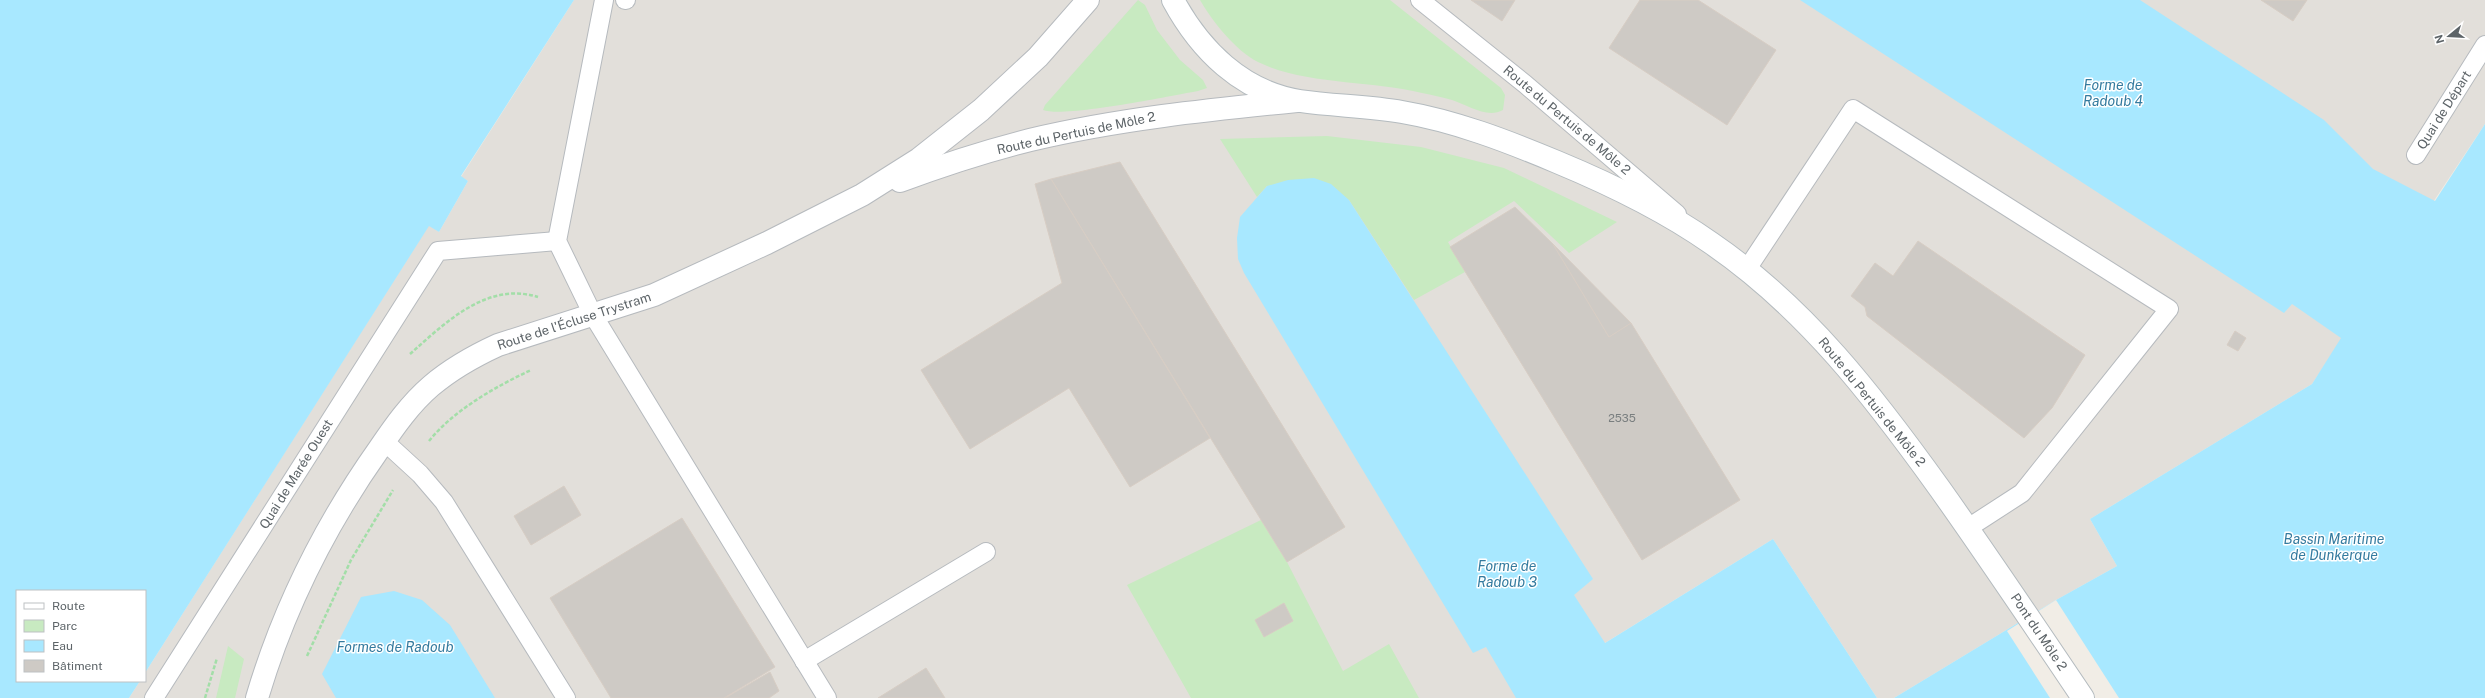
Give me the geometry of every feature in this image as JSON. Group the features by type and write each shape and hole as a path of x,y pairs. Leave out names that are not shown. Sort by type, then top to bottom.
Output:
{"street":[{"name":"Route de l'Écluse Trystram","path":"257,698 273,653 307,572 352,489 384,441 414,403 431,386 474,356 520,337 593,316 654,295 767,243 862,195 919,159 981,110 1038,57 1088,0"},
{"name":"Route du Pertuis de Môle 2","path":"1173,0 1201,43 1227,69 1259,88 1297,101"},
{"name":"Route du Pertuis de Môle 2","path":"862,195 968,157 1030,140 1166,115 1297,101 1401,112 1431,118 1487,136 1557,162 1673,219 1711,243 1746,269 1792,309 1839,357 1892,423 1994,565"},
{"name":"Pont du Môle 2","path":"1994,565 2083,698"}],"lane":[{"path":"604,0 557,241 593,316 827,698"},
{"name":"Route du Pertuis de Môle 2","path":"1420,0 1525,84 1711,243"},
{"name":"Quai de Départ","path":"2416,154 2485,45"},
{"path":"1746,269 1854,109 2169,309 2022,493 1968,528"},
{"name":"Quai de Marée Ouest","path":"154,698 438,251 557,241"},
{"path":"384,441 432,488 455,518 566,698"},
{"path":"804,660 986,552"}],"path":[{"path":"307,658 352,560 410,465 431,438 469,406 496,388 534,369"}],"shaded area":[{"path":"574,0 2485,0 2485,124 2312,384 2090,519 2117,566 2056,600 1894,698 1877,698 1773,539 1516,698 129,698 139,682 146,682 146,671 429,225 439,232 468,181 461,177"}],"green space":[{"path":"1138,0 1145,5 1157,30 1180,60 1203,80 1207,88 1198,91 1094,109 1055,112 1043,110 1045,105"},
{"path":"1200,0 1390,0 1501,88 1505,95 1503,110 1491,113 1484,112 1458,102 1433,95 1402,89 1296,75 1276,69 1258,62 1241,51 1225,35"},
{"path":"1327,136 1421,147 1504,168 1617,222 1569,253 1514,201 1448,242 1465,272 1414,300 1349,200 1267,186 1257,197 1220,139"},
{"path":"1261,520 1287,562 1343,671 1389,644 1419,698 1191,698 1127,585"},
{"path":"228,646 244,659 235,698 216,698"}],"water":[{"path":"0,0 574,0 461,176 468,181 439,232 429,226 146,671 146,590 16,590 16,682 139,682 129,698 0,698"},
{"name":"Bassin Maritime de Dunkerque","path":"1800,0 2140,0 2324,120 2373,169 2435,201 2485,124 2485,698 1894,698 2056,600 2117,566 2090,519 2312,384 2341,338 2292,304 2284,313"},
{"name":"Forme de Radoub 3","path":"1314,178 1331,184 1349,200 1593,579 1574,595 1605,643 1773,539 1877,698 1516,698 1486,647 1473,653 1244,273 1238,259 1237,238 1240,217 1267,186 1288,180"},
{"name":"Formes de Radoub","path":"394,591 422,600 450,625 495,698 336,698 322,674 361,597"}],"pier":[{"path":"2056,600 2119,698 2050,698 2007,631"}],"building":[{"path":"1471,0 1515,0 1502,21"},
{"path":"1640,0 1698,0 1776,50 1727,125 1609,48"},
{"path":"2261,0 2307,0 2293,21"},
{"path":"1120,162 1345,527 1287,562 1051,179"},
{"path":"1051,179 1210,438 1130,487 1069,388 970,449 921,370 1062,283 1035,184"},
{"path":"1515,207 1553,244 1609,337 1631,323 1740,500 1642,560 1450,247"},
{"path":"1918,241 2085,355 2052,408 2024,438 1867,316 1865,307 1851,296 1875,263 1893,276"},
{"path":"1553,244 1631,323 1609,337"},
{"path":"2235,331 2246,338 2238,351 2227,345"},
{"path":"564,486 581,515 531,545 514,516"},
{"path":"682,518 775,667 724,698 611,698 550,598"},
{"path":"1284,603 1293,621 1264,637 1255,620"},
{"path":"926,668 945,698 878,698"},
{"path":"770,672 779,691 769,698 725,698"}],"water label":[{"name":"Forme de Radoub 4","path":"2113,94"}]}
